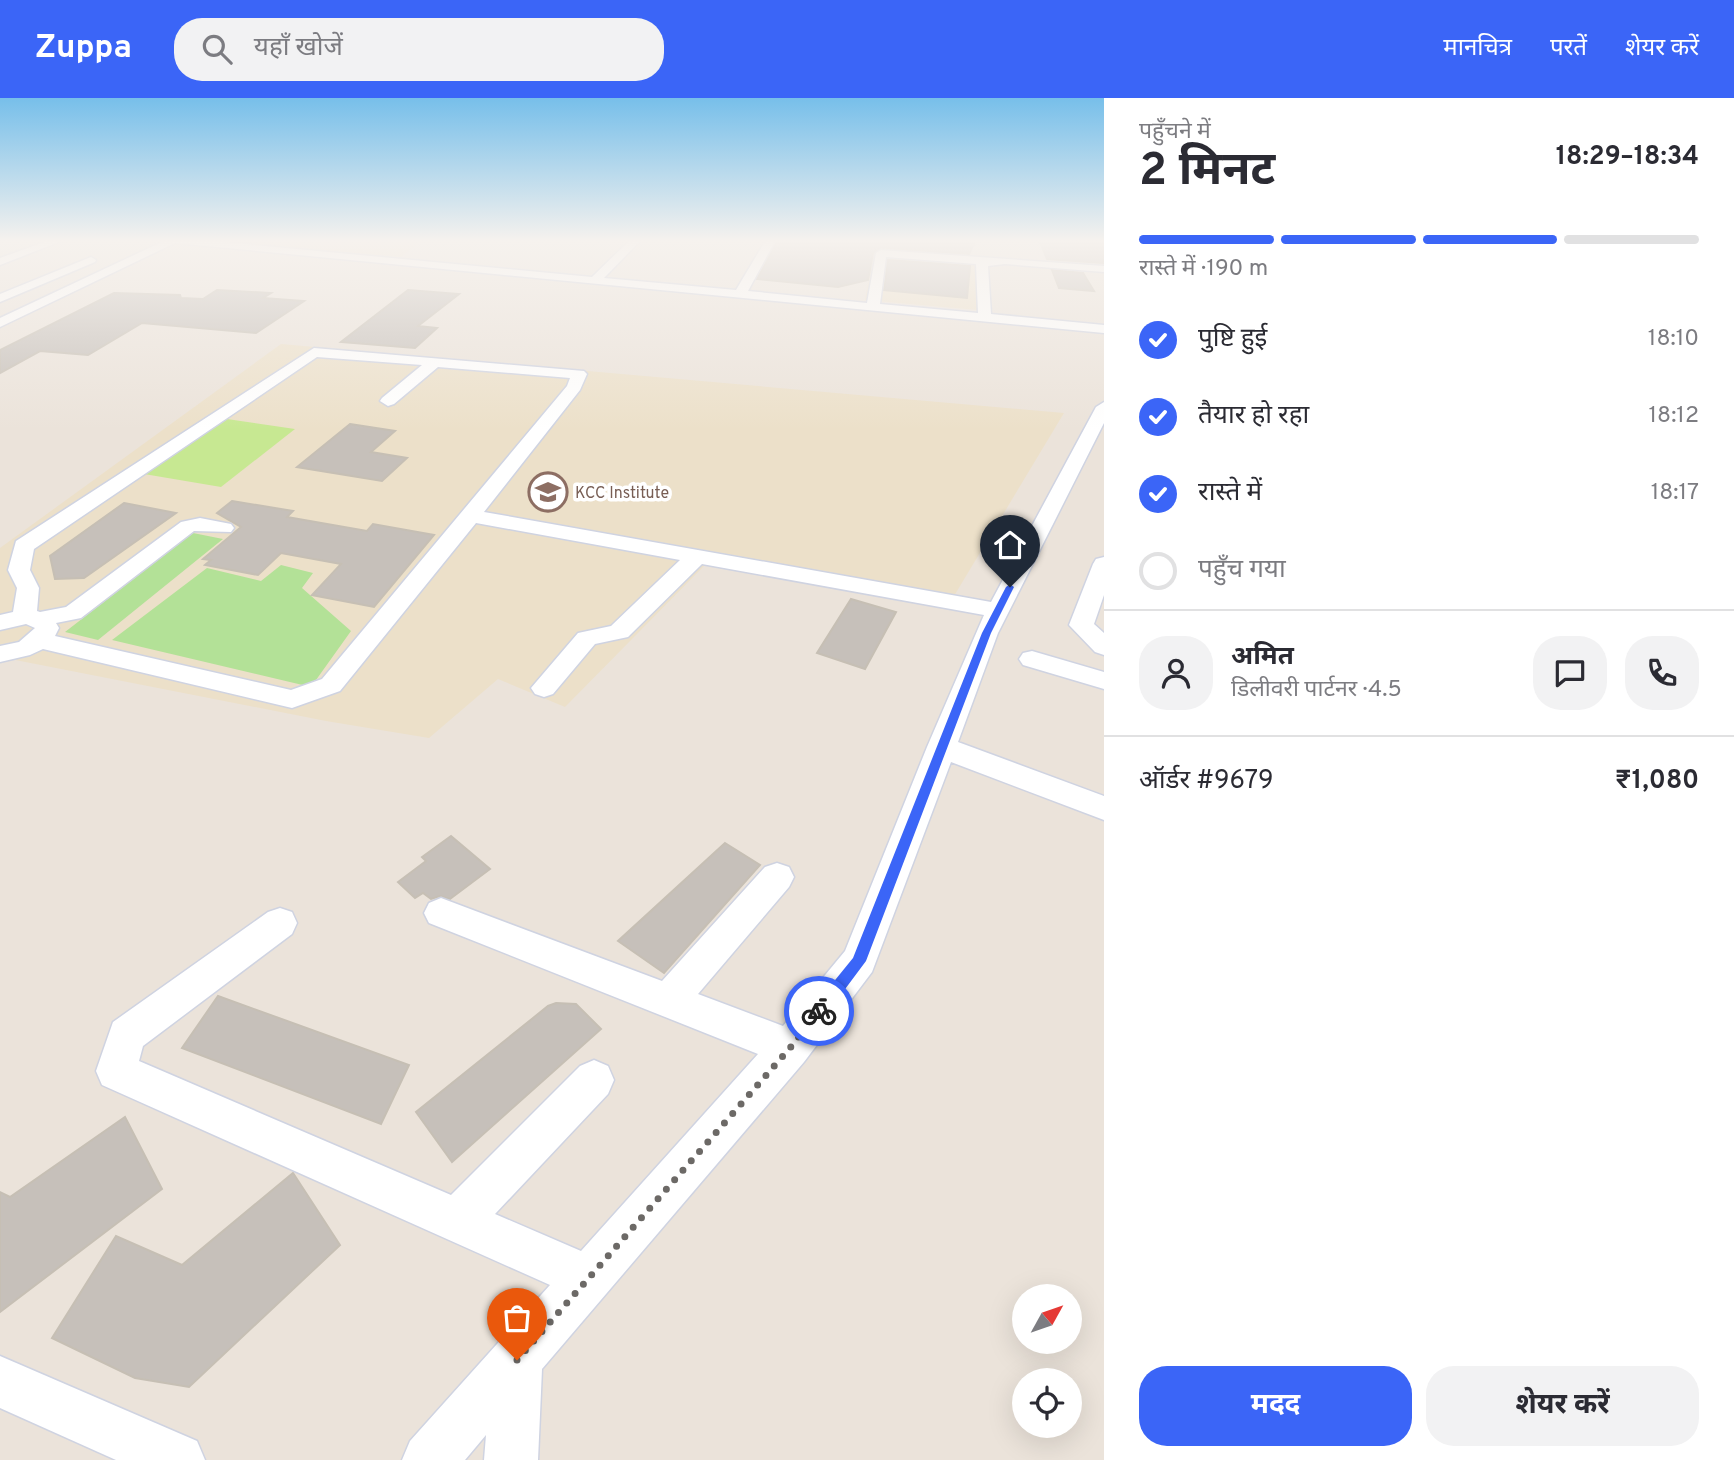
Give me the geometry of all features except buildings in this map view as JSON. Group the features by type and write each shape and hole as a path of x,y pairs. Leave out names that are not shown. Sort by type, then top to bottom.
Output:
{"street":[{"path":"0,323 40,304"},
{"path":"910,304 984,311 1104,329"},
{"path":"984,304 984,311"},
{"path":"0,654 20,650 18,624 28,588 19,570 24,546 314,352 579,374 575,387 331,685 292,699 18,624"},
{"path":"388,401 435,362"},
{"path":"429,1460 790,1048 859,961 986,633 1100,422"},
{"path":"471,516 998,610"},
{"path":"18,624 73,613 188,526 200,524 224,528"},
{"path":"544,688 587,638 618,632 697,556"},
{"path":"1104,564 1099,594 1081,625 1104,647"},
{"path":"1032,659 1104,681"},
{"path":"941,747 1104,808"},
{"path":"669,1001 777,877"},
{"path":"441,913 790,1048"},
{"path":"281,923 127,1035 116,1071 589,1278"},
{"path":"458,1220 593,1080"},
{"path":"511,1460 517,1360"},
{"path":"0,1382 178,1460"}],"shaded area":[{"path":"905,304 989,304 989,311"},
{"name":"KCC Institute","path":"281,344 1064,413 948,606 706,564 565,707 498,679 429,738 326,721 0,657 0,548"}],"green space":[{"path":"227,419 295,429 221,487 144,474"},
{"path":"193,533 223,539 98,640 65,632"},
{"path":"281,565 313,573 302,588 351,631 311,687 112,640 207,568 261,581"}],"way so far":[{"path":"517,1360 790,1048 819,1011"}],"place":[{"name":"KCC Institute","path":"548,492"}],"route":[{"path":"819,1011 859,961 986,633 1010,587"}]}
